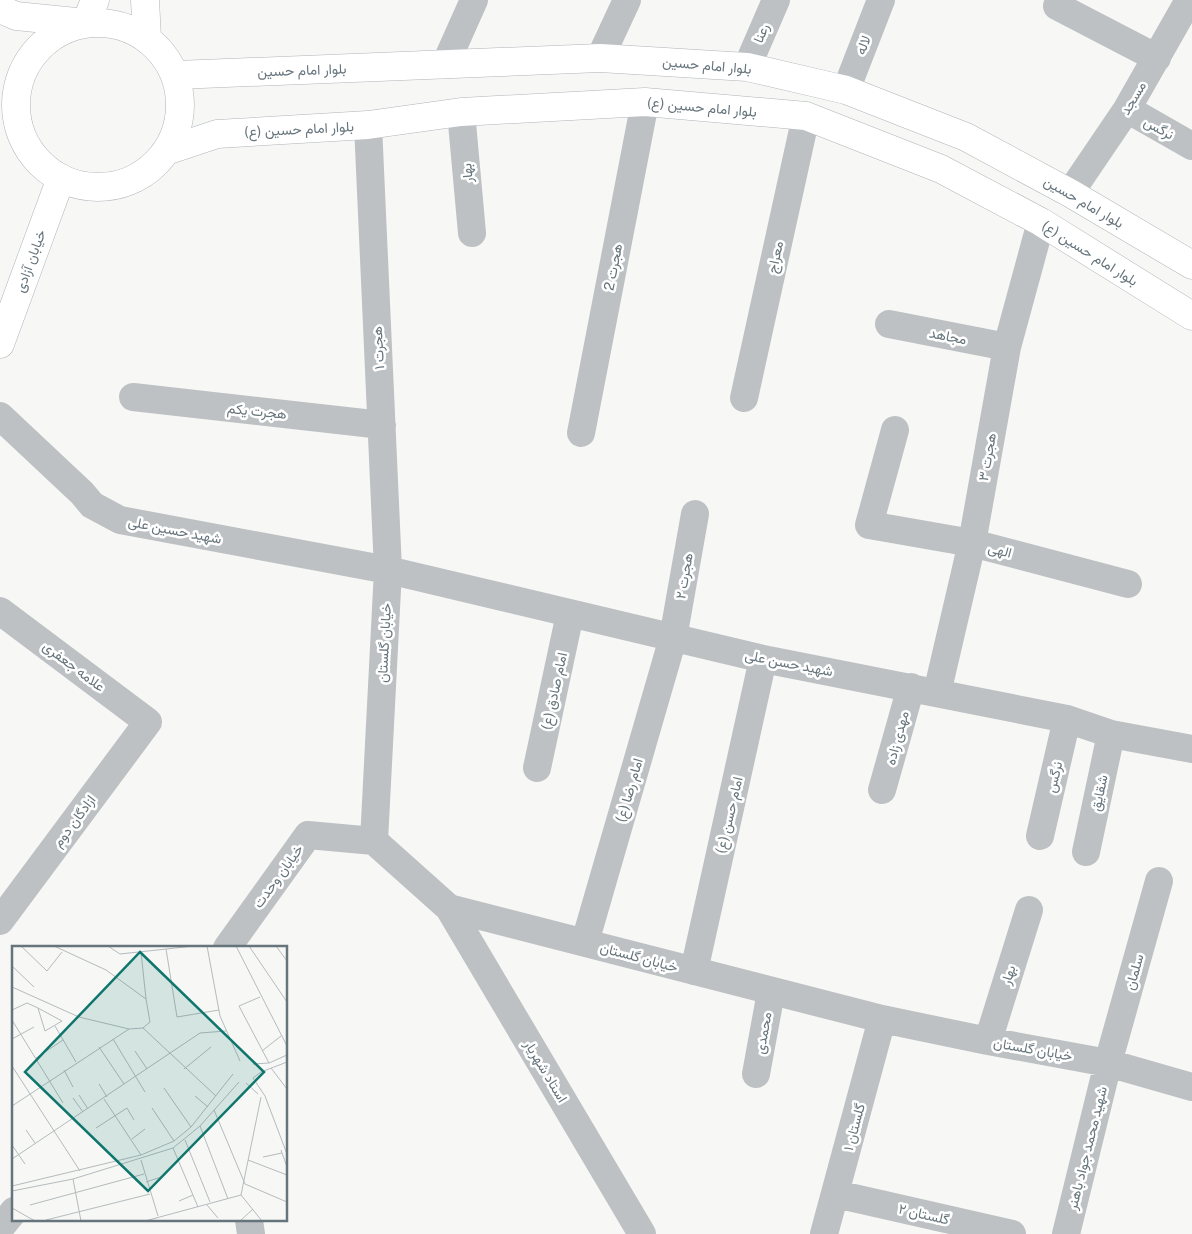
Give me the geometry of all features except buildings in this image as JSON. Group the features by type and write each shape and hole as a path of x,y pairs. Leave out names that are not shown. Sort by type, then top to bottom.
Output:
{"main road":[{"path":"145,0 147,38"},
{"path":"0,9 16,16 91,11 107,23 128,28 147,38 164,56 177,75 180,106 175,134 166,151 140,176 115,186 87,186 61,178 40,164 26,144 17,122 8,90 38,48 91,11"},
{"name":"بلوار امام حسین","path":"177,75 600,58 747,67 846,90 966,137 1070,193 1192,265"},
{"name":"بلوار امام حسین (ع)","path":"166,151 217,134 368,125 461,112 645,102 806,116 941,169 1041,222 1192,316"},
{"name":"خیابان آزادی","path":"0,344 61,178"}],"street":[{"path":"445,65 474,0"},
{"path":"600,58 627,0"},
{"name":"رعنا","path":"747,67 776,0"},
{"name":"لاله","path":"846,90 881,0"},
{"name":"مسجد","path":"1070,193 1127,109 1157,58 1185,1"},
{"path":"1057,6 1157,58"},
{"name":"هجرت 2","path":"582,433 645,102"},
{"name":"نرگس","path":"1127,109 1192,146"},
{"name":"بهار","path":"461,112 472,233"},
{"name":"معراج","path":"744,398 806,116"},
{"name":"هجرت ۱","path":"368,125 388,570"},
{"name":"هجرت ۳","path":"938,694 972,543 1007,348 1041,222"},
{"name":"مجاهد","path":"889,324 1007,348"},
{"name":"هجرت یکم","path":"133,397 382,425"},
{"name":"شهید حسین علی","path":"0,416 82,494 92,506 120,520 388,570"},
{"name":"الهی","path":"895,430 869,525 972,543 1128,584"},
{"name":"هجرت ۲","path":"674,638 695,514"},
{"name":"شهید حسن علی","path":"388,570 764,659 911,686 938,694 1067,719 1111,734 1192,748"},
{"name":"خیابان گلستان","path":"388,570 374,841 449,908 882,1019 1108,1063 1192,1087"},
{"name":"علامه جعفری","path":"0,611 148,722"},
{"name":"امام صادق (ع)","path":"537,768 570,614"},
{"name":"امام رضا (ع)","path":"585,942 674,638"},
{"name":"امام حسن (ع)","path":"694,971 764,659"},
{"name":"مهدی زاده","path":"882,790 911,686"},
{"name":"نرگس","path":"1040,836 1067,719"},
{"name":"ازادگان دوم","path":"0,920 148,722"},
{"name":"شقایق","path":"1086,852 1111,734"},
{"name":"خیابان وحدت","path":"228,946 308,835 374,841"},
{"name":"سلمان","path":"1108,1063 1159,881"},
{"name":"استاد شهریار","path":"449,908 642,1234"},
{"name":"بهار","path":"988,1041 1029,910"},
{"name":"محمدی","path":"756,1074 771,992"},
{"name":"گلستان ۱","path":"824,1234 882,1019"},
{"name":"شهید محمد جواد باهنر","path":"1066,1234 1108,1063"},
{"name":"گلستان ۲","path":"836,1194 1012,1234"},
{"path":"0,1228 12,1214"}]}
